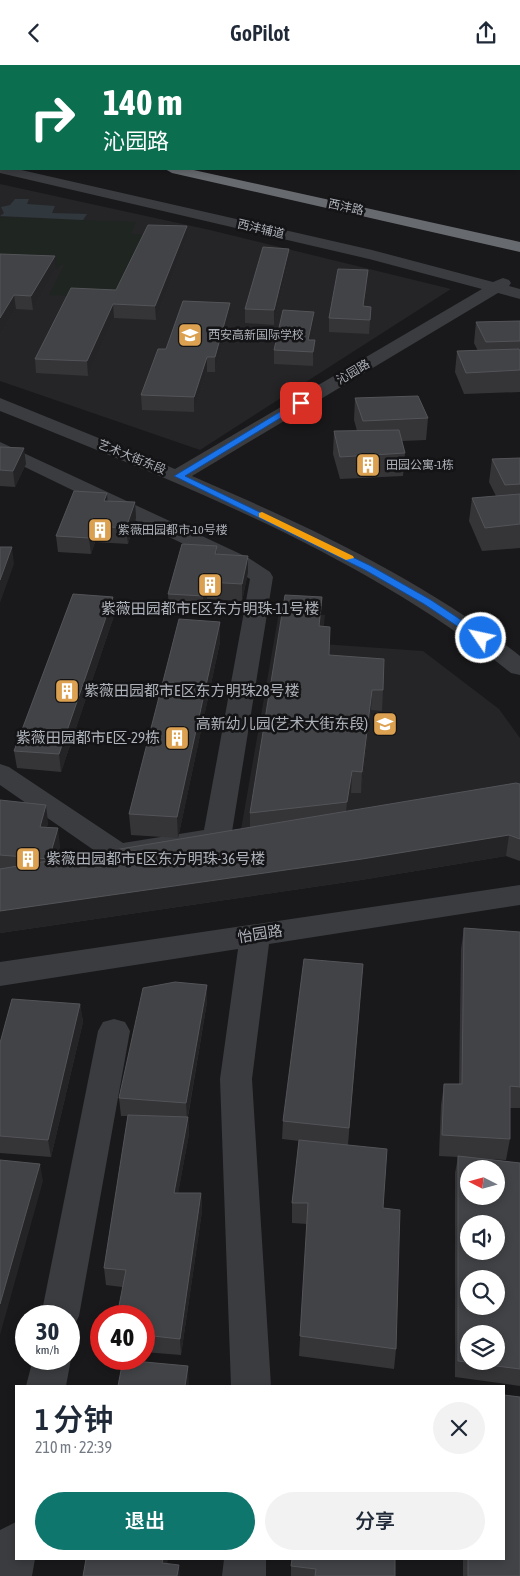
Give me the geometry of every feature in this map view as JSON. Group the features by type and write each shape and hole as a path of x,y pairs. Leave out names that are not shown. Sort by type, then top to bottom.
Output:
{"highway":[{"name":"西沣路","path":"183,170 520,247"},
{"name":"西沣路","path":"209,170 520,239"}],"street":[{"name":"西沣辅道","path":"4,170 506,286"},
{"name":"西沣辅道","path":"26,170 384,253 506,286 520,294"},
{"name":"沁园路","path":"178,476 506,286"},
{"name":"艺术大街东段","path":"0,404 178,476 368,568 428,602 494,647 520,668"},
{"path":"0,449 239,562 262,577 217,838 118,853 0,773"},
{"name":"怡园路","path":"0,974 520,895"},
{"path":"250,1385 236,1079 255,934"},
{"path":"62,1305 114,1031"},
{"path":"46,1385 50,1370"},
{"path":"10,1576 15,1548"},
{"path":"244,1576 245,1560"}],"shaded area":[{"name":"西安高新国际学校","path":"0,184 210,230 451,289 200,450 0,381"},
{"path":"15,199 29,199 27,204 55,206 52,213 87,214 83,220 0,216 4,213 1,207 10,205"},
{"path":"0,217 136,222 131,234 147,235 119,297 49,295 64,265 60,265 58,269 0,266"},
{"name":"高新幼儿园(艺术大街东段)","path":"279,612 325,615 322,644 423,651 499,709 520,738 520,795 239,841"}],"building":[{"path":"148,225 187,226 155,306 113,304 87,361 35,359 71,288 116,290"},
{"path":"263,247 289,249 274,310 245,309"},
{"path":"0,254 55,256 31,296 14,295 0,318"},
{"path":"338,269 368,270 363,306 371,307 370,320 329,318"},
{"path":"183,301 230,303 215,357 207,357 194,397 141,395 158,349 166,349"},
{"path":"283,310 314,312 308,340 315,340 313,352 274,350"},
{"path":"520,321 520,341 486,342 476,322"},
{"path":"519,349 520,370 466,373 457,351"},
{"path":"418,396 428,418 363,421 355,398"},
{"path":"399,430 405,453 340,457 334,431"},
{"path":"0,447 24,448 13,471 0,470"},
{"path":"520,458 520,484 505,485 492,459"},
{"path":"74,491 107,493 104,501 135,502 126,528 94,526 89,538 56,536"},
{"path":"520,494 520,524 485,528 472,498"},
{"path":"182,544 217,546 215,554 248,556 242,584 207,582 203,596 168,594"},
{"path":"0,547 12,547 0,580"},
{"name":"紫薇田园都市E区东方明珠28号楼","path":"73,594 113,597 59,754 14,751"},
{"path":"285,595 322,597 319,626 330,627 329,655 384,659 383,690 372,690 362,772 352,771 347,802 250,813"},
{"name":"紫薇田园都市E区-29栋","path":"179,619 220,622 177,817 129,814"},
{"path":"516,783 520,784 520,839 509,835 362,859 0,911 0,869"},
{"name":"紫薇田园都市E区东方明珠-36号楼","path":"0,800 46,805 40,827 58,828 49,859 0,855"},
{"path":"464,928 520,932 520,1087 510,1086 510,1139 442,1135 444,1084 462,1084"},
{"path":"304,959 363,964 349,1128 283,1121"},
{"path":"175,982 207,985 186,1103 119,1098 143,988"},
{"path":"12,999 80,1004 48,1140 0,1136 0,1043"},
{"path":"128,1115 188,1117 174,1193 201,1193 180,1339 155,1336 155,1305 119,1305 126,1270 104,1268"},
{"path":"299,1140 387,1149 383,1208 400,1210 396,1349 300,1336 308,1203 292,1203"},
{"path":"458,1156 493,1160 460,1160 460,1205 505,1205 505,1161 520,1163 520,1369 505,1367 505,1325 460,1325 460,1361 458,1361"},
{"path":"0,1160 40,1164 0,1304"},
{"path":"155,1363 188,1366 185,1385 118,1385 121,1370 155,1370"},
{"path":"505,1395 520,1397 520,1576 468,1576 468,1560 505,1560"},
{"path":"86,1560 163,1560 162,1563 179,1565 177,1576 83,1576"},
{"path":"292,1560 395,1560 395,1576 315,1576 316,1569 291,1566"}],"slow traffic":[{"path":"262,515 350,558"}],"place":[{"name":"西安高新国际学校","path":"190,335"},
{"name":"田园公寓-1栋","path":"368,465"},
{"name":"紫薇田园都市-10号楼","path":"100,530"},
{"name":"紫薇田园都市E区东方明珠-11号楼","path":"210,585"},
{"name":"紫薇田园都市E区东方明珠28号楼","path":"67,691"},
{"name":"高新幼儿园(艺术大街东段)","path":"385,724"},
{"name":"紫薇田园都市E区-29栋","path":"177,738"},
{"name":"紫薇田园都市E区东方明珠-36号楼","path":"28,859"}],"route":[{"path":"301,403 178,476 254,511 368,568 428,602 481,638"}]}
